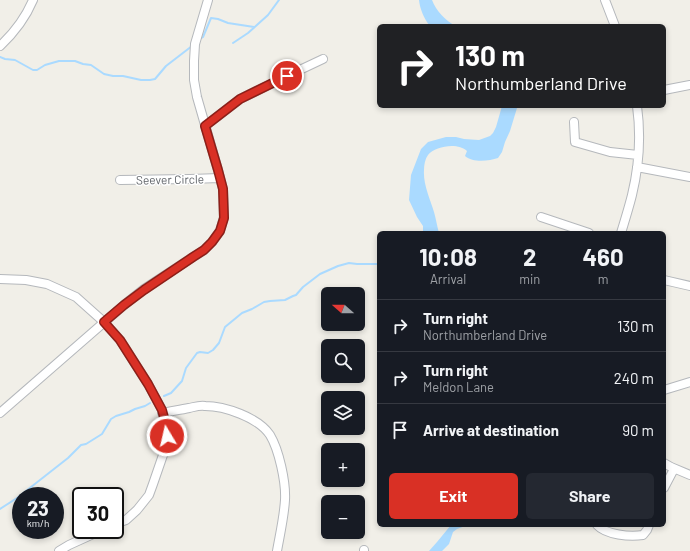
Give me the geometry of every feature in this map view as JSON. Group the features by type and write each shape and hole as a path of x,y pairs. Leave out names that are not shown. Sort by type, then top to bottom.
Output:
{"street":[{"path":"0,46 20,25 33,0"},
{"path":"0,413 124,305 204,250 220,231 224,218 223,189 197,97 194,80 195,44 208,0"},
{"path":"605,0 614,24"},
{"path":"205,126 240,99 323,59"},
{"path":"666,90 690,85"},
{"path":"622,231 632,194 637,167 637,108"},
{"path":"574,122 576,142 610,152 638,155"},
{"path":"637,167 690,177"},
{"name":"Seever Circle","path":"120,180 220,178"},
{"path":"541,217 583,231"},
{"path":"0,279 26,280 47,284 76,297 104,322 120,340 148,384 165,421 167,436 153,484 148,495 136,510 124,521"},
{"path":"666,280 690,286"},
{"path":"666,389 690,382"},
{"path":"162,413 203,405 224,408 237,412 250,419 260,425 269,434 280,460 284,483 285,499 277,551"},
{"path":"666,464 690,475"},
{"path":"666,484 674,468"},
{"path":"598,527 600,529 624,536 643,535 648,527"},
{"path":"59,551 82,539"}],"water":[{"path":"419,0 432,0 442,15 453,24 429,24 420,7"},
{"path":"501,108 517,108 510,131 502,152 498,158 486,161 472,160 465,156 467,151 463,148 453,146 441,147 428,155 425,160 424,175 439,231 423,231 423,226 409,200 411,175 421,149 428,142 446,137 479,140 490,136 496,127"},
{"path":"449,527 462,527 453,532 449,544 442,551 429,551"}],"waterway":[{"path":"233,43 248,33 268,15 279,0"},
{"path":"200,39 203,37 211,18 228,23 254,27"},
{"path":"0,57 15,60 33,70 37,70 45,65 59,61 75,61 91,65 104,74 150,80 155,79 166,66 192,46"},
{"path":"164,396 171,393 182,381 186,368 197,353 208,353 213,350 219,343 225,327 242,313 264,302 285,300 296,295 303,287 320,274 338,266 349,263 377,264"},
{"path":"0,509 17,498 68,458 81,445 86,444 102,434 111,419 150,403"}],"route":[{"path":"167,436 162,410 148,384 130,354 104,322 144,290 204,250 212,242 220,231 224,218 223,189 205,126 240,99 287,76"}]}
